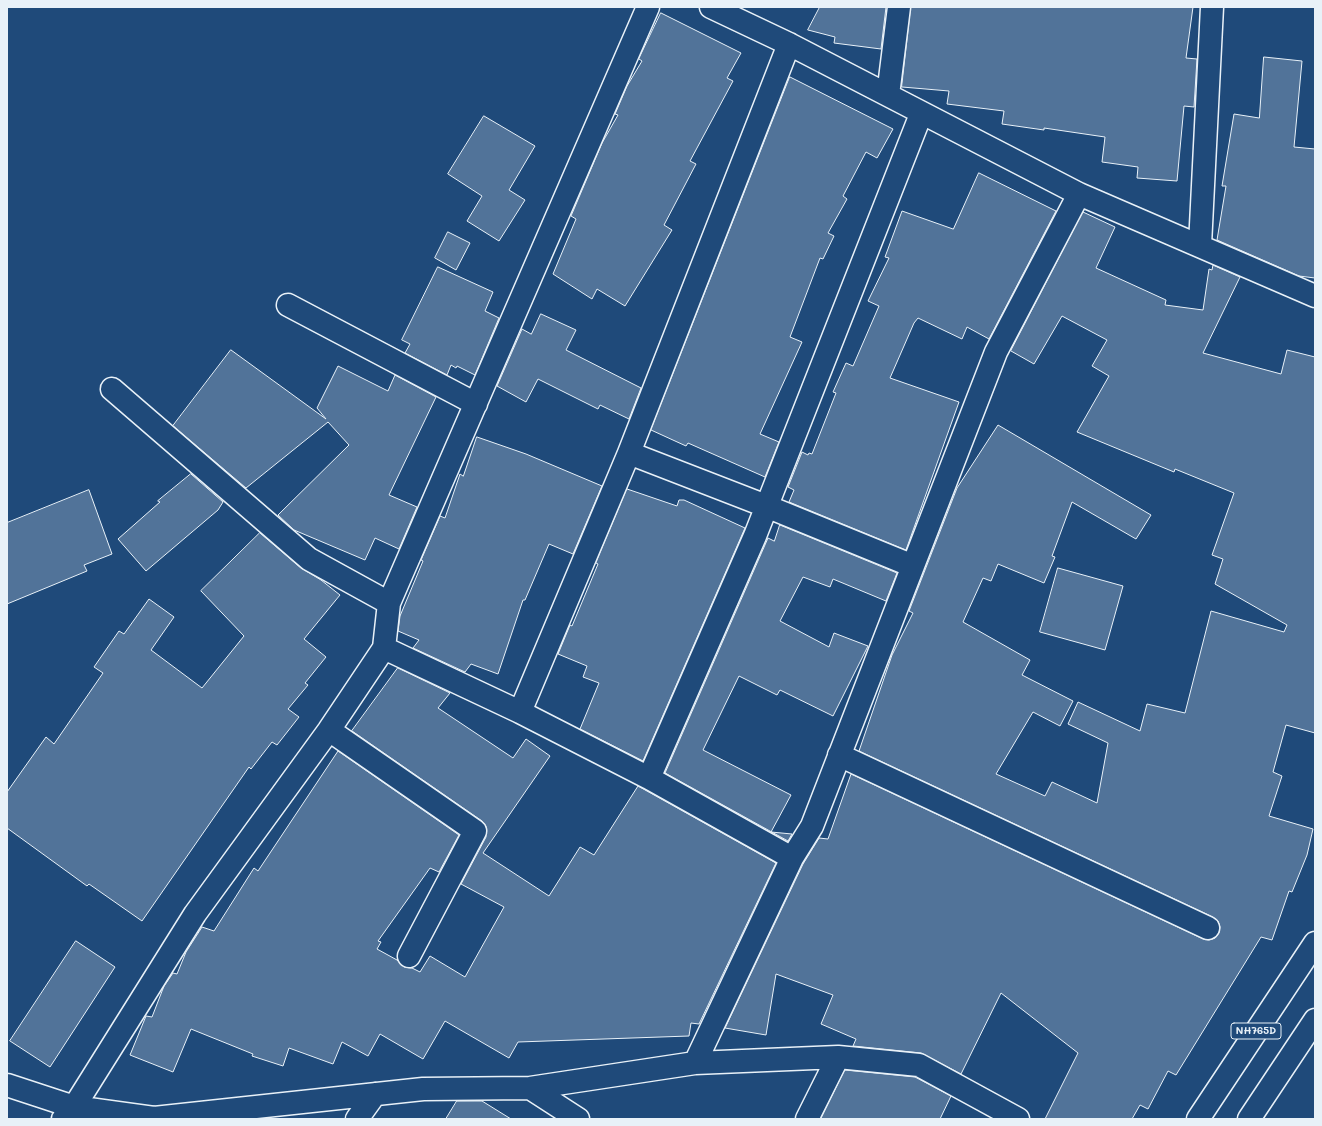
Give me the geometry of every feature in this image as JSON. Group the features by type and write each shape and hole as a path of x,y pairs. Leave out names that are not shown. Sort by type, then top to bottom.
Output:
{"main road":[{"path":"68,1113 195,914 329,730 384,648 389,603 648,7"},
{"path":"711,7 789,44 888,95 921,114 1080,194 1315,296"},
{"path":"888,95 899,7"},
{"path":"1200,245 1212,7"},
{"path":"520,712 629,453 789,44"},
{"path":"649,778 754,536 921,114"},
{"path":"695,1063 792,858 812,826 996,352 1080,194"},
{"path":"288,305 476,404"},
{"path":"112,389 309,559 389,603"},
{"path":"629,453 766,506 913,566"},
{"path":"384,648 520,712 649,778 792,858"},
{"path":"329,730 475,831 409,956"},
{"path":"839,755 1208,928"},
{"name":"NH765D","path":"1198,1119 1315,943"},
{"path":"1249,1119 1315,1020"},
{"path":"7,1085 68,1113 154,1118 423,1089 530,1088 695,1063 838,1056 919,1065 1018,1119"},
{"path":"807,1119 838,1056"},
{"path":"530,1088 578,1119"},
{"path":"357,1119 375,1094"}],"building":[{"path":"820,7 886,7 881,49 834,43 835,37 808,30"},
{"path":"911,7 1193,7 1186,58 1197,59 1194,107 1184,106 1177,181 1137,178 1138,167 1102,162 1105,137 1044,128 1044,130 1002,124 1004,111 947,104 949,91 902,87"},
{"path":"661,13 741,53 727,78 733,81 690,161 696,164 664,225 672,230 625,306 597,289 592,299 553,274 576,219 571,216 602,143 618,115 615,114 627,86 642,61 639,59"},
{"path":"1264,57 1302,61 1294,147 1315,149 1315,278 1299,276 1217,240 1226,186 1222,186 1234,114 1259,118"},
{"path":"790,77 893,129 877,158 866,152 843,196 847,199 828,233 834,236 823,259 820,258 790,337 802,342 760,434 779,442 765,477 688,443 686,446 651,430"},
{"path":"484,116 535,146 509,190 525,200 499,241 467,221 482,196 448,174"},
{"path":"979,173 1056,211 989,339 967,327 962,339 918,318 914,323 890,378 959,402 906,550 789,502 794,490 788,487 802,452 808,455 809,453 812,454 836,393 833,392 846,363 853,366 879,306 868,301 889,258 885,257 902,211 953,229"},
{"path":"1083,212 1115,227 1096,268 1166,300 1165,305 1203,310 1209,269 1212,270 1213,265 1240,277 1203,353 1281,374 1287,350 1315,357 1315,733 1286,725 1273,772 1282,776 1269,816 1313,829 1307,855 1292,892 1289,891 1272,940 1261,937 1176,1075 1168,1071 1148,1109 1140,1105 1132,1119 1045,1119 1078,1053 1001,993 961,1074 921,1053 853,1046 856,1039 821,1024 833,995 776,974 766,1035 725,1028 803,864 819,838 828,839 851,774 1203,939 1209,940 1215,938 1219,933 1220,927 1218,921 1213,917 859,751 892,655 913,613 909,611 957,488 998,425 1151,515 1136,539 1072,502 1052,556 1055,557 1044,583 998,564 991,581 983,578 963,622 1030,660 1022,675 1073,701 1060,726 1033,712 996,774 1045,796 1052,782 1097,803 1108,743 1068,724 1078,702 1140,731 1147,704 1185,713 1211,611 1284,632 1287,625 1215,584 1223,559 1212,555 1234,493 1175,469 1174,472 1077,432 1109,376 1092,366 1107,340 1062,316 1034,364 1011,351"},
{"path":"448,232 470,243 456,270 435,258"},
{"path":"438,267 493,292 485,311 499,318 475,375 457,366 456,368 451,365 447,375 405,353 410,344 402,340"},
{"path":"541,314 576,330 566,350 641,388 629,419 600,405 598,409 538,379 526,402 497,386 522,329 531,334"},
{"path":"231,350 326,419 317,408 338,366 388,391 395,375 436,397 389,495 417,507 399,549 375,538 365,560 294,530 278,515 349,445 328,422 246,488 173,426"},
{"path":"477,437 526,454 602,486 573,554 549,544 525,600 523,600 498,674 471,664 465,672 413,648 419,640 398,631 400,616 423,561 421,560 440,516 445,518 460,474 463,476"},
{"path":"191,474 223,502 218,510 146,571 118,539 160,502 158,501"},
{"path":"627,489 677,506 679,500 684,500 745,528 643,761 580,729 599,683 583,677 587,666 558,654 570,625 572,626 598,564 596,563"},
{"path":"89,490 112,554 84,565 87,571 7,604 7,523"},
{"path":"780,525 897,573 886,601 833,579 830,587 803,577 780,621 829,647 834,633 868,646 833,716 780,690 777,695 739,676 703,750 791,795 771,832 665,773 768,538 774,541"},
{"path":"260,533 301,568 321,580 340,595 304,639 326,657 305,683 308,685 288,709 299,717 277,745 272,742 251,769 249,767 142,921 89,884 87,886 7,828 7,792 46,737 54,744 103,673 94,667 119,631 124,634 149,599 174,617 151,650 202,688 244,636 201,591"},
{"path":"1058,568 1123,586 1105,650 1040,632"},
{"path":"398,668 450,693 438,708 513,758 526,739 550,756 483,853 549,896 580,847 594,855 638,786 776,863 699,1024 691,1023 689,1036 518,1042 509,1058 445,1021 423,1059 380,1034 368,1056 342,1042 333,1064 289,1048 283,1066 252,1056 253,1054 191,1029 173,1072 130,1055 146,1016 152,1017 164,986 173,973 177,974 186,952 202,927 214,931 254,868 258,871 338,751 459,835 439,872 430,868 378,941 381,942 377,949 397,960 404,967 412,968 420,972 430,956 465,977 504,907 461,884 486,837 486,826 482,821 352,731"},
{"path":"772,832 792,834 788,841"},
{"path":"76,941 115,967 50,1067 10,1041"},
{"path":"845,1070 915,1077 951,1096 940,1119 821,1119"},
{"path":"457,1101 482,1101 511,1119 446,1119"}]}
